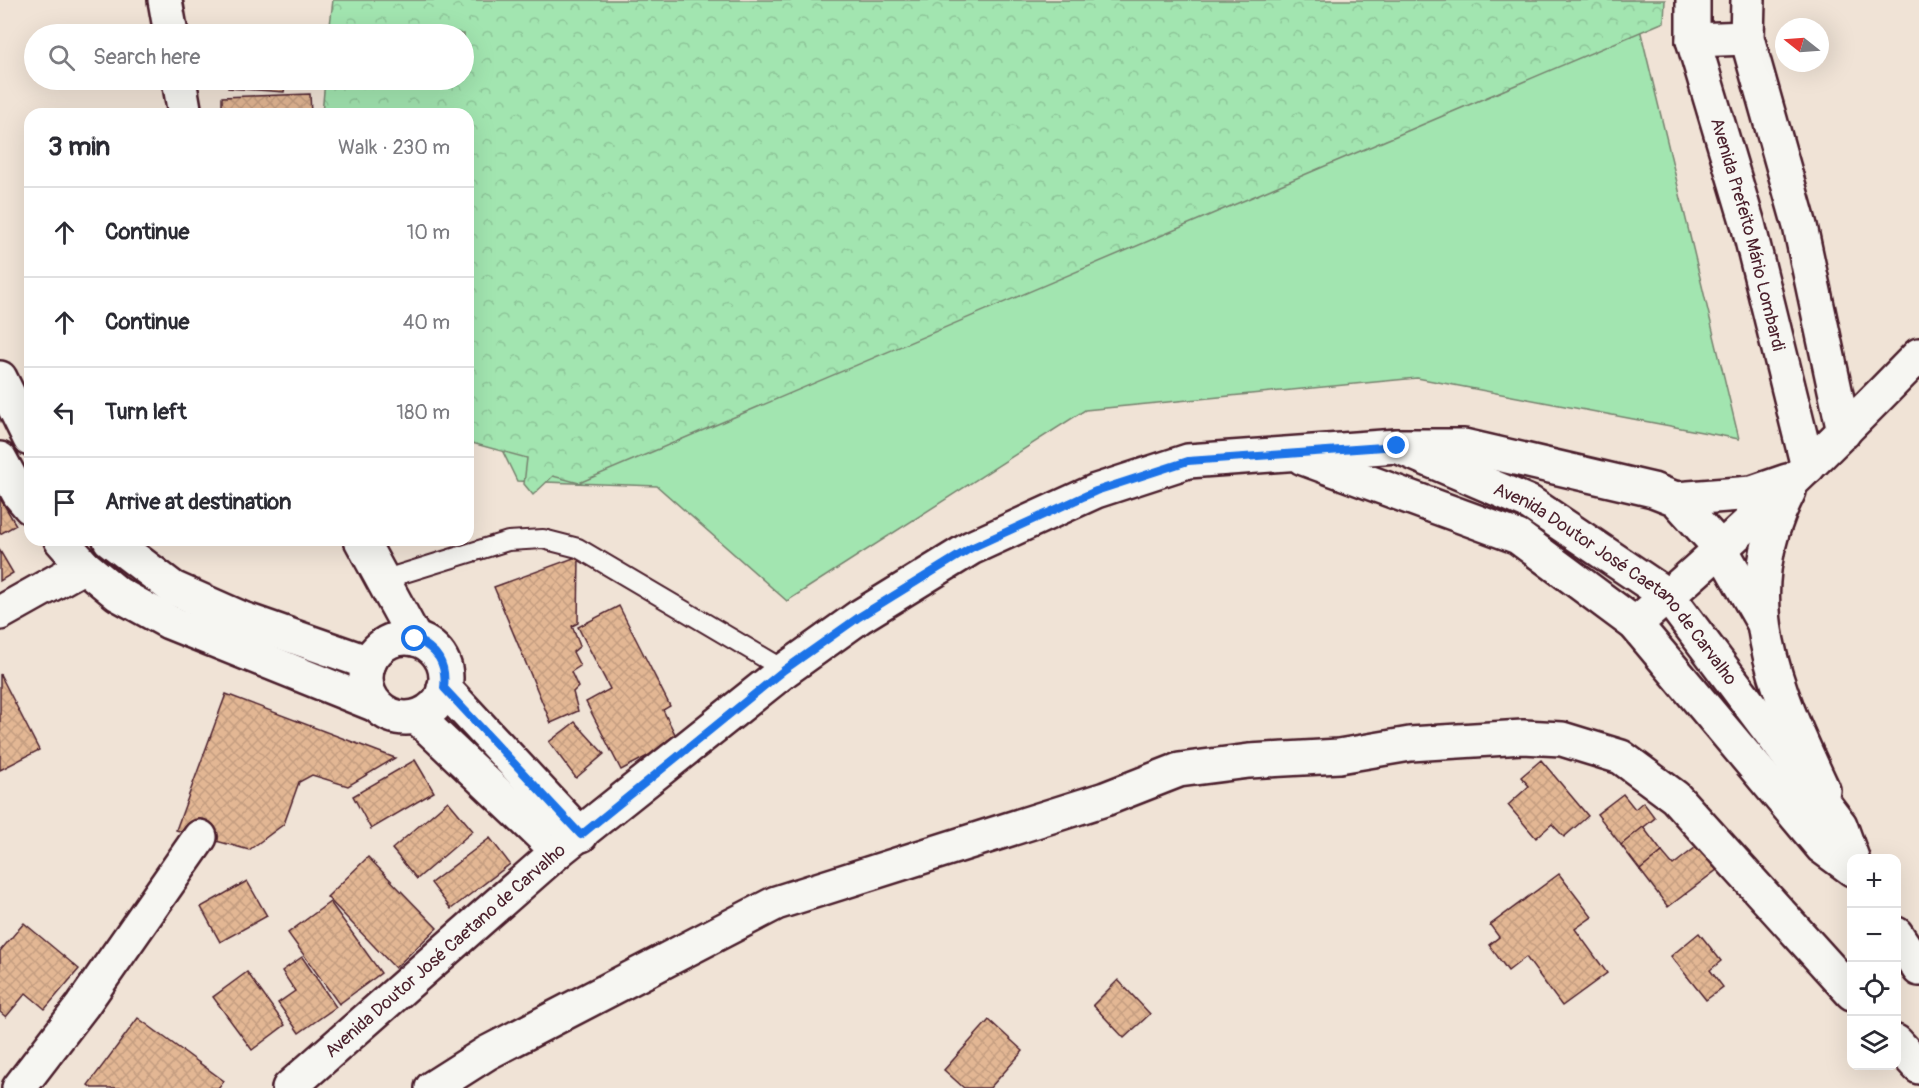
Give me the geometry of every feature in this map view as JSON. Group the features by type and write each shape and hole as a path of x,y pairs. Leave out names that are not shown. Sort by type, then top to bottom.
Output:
{"street":[{"path":"165,0 169,24"},
{"name":"Avenida Prefeito Mário Lombardi","path":"1693,0 1693,40 1748,224 1801,473"},
{"path":"1748,0 1747,38 1800,226 1844,432"},
{"path":"1693,40 1747,38"},
{"path":"181,90 184,108"},
{"path":"1635,624 1721,549 1844,432 1919,355"},
{"path":"0,378 24,427"},
{"path":"1397,446 1437,444 1473,448 1653,490 1676,499 1752,493 1801,473"},
{"name":"Avenida Doutor José Caetano de Carvalho","path":"289,1088 570,843 784,670 859,617 971,548 1096,491 1188,461 1397,446 1530,502 1668,596 1840,825 1851,854"},
{"name":"Avenida Doutor José Caetano de Carvalho","path":"1290,453 1518,537 1635,624 1822,847 1847,866"},
{"path":"0,459 24,500"},
{"path":"1801,473 1777,514 1767,555 1763,622 1773,672 1785,709 1840,825"},
{"path":"1676,499 1721,549 1763,622"},
{"path":"66,546 84,566 118,594 169,622 376,705 395,717 417,717 434,707 444,688 446,673 441,658 430,646 415,639 401,639 388,643 377,651 369,663 366,677 369,692 376,705"},
{"path":"118,546 173,588 243,619 369,663"},
{"path":"364,546 415,639"},
{"path":"0,613 84,566"},
{"path":"444,688 570,843"},
{"path":"417,717 570,843"},
{"path":"432,1088 487,1053 776,903 1104,799 1179,770 1249,761 1339,756 1410,744 1523,737 1552,739 1621,757 1675,797 1847,989"},
{"path":"19,1088 82,1006 200,837"},
{"path":"1901,942 1919,969"},
{"path":"1901,1047 1919,1067"}],"lane":[{"path":"382,580 508,541 543,538 578,548 784,670"}],"green space":[{"path":"333,0 1665,0 1664,22 579,483 553,476 533,495 524,484 527,458 474,444 474,108 323,108 324,90 474,90 474,24 330,24"},
{"path":"1633,0 1739,439 1417,378 1085,410 787,601 657,486 517,481 488,421 474,222 474,108 466,108 465,90 474,90 474,34"}],"building":[{"path":"256,90 284,90 284,92"},
{"path":"310,94 311,108 222,108 222,97"},
{"path":"0,498 16,525 0,534"},
{"path":"0,551 13,573 0,581"},
{"path":"579,556 578,623 572,626 580,646 573,652 580,666 571,672 578,687 573,692 578,711 551,723 494,587"},
{"path":"619,606 670,706 663,710 678,740 621,770 586,702 610,689 578,627"},
{"path":"0,674 39,750 0,770"},
{"path":"226,694 395,758 348,786 312,775 299,782 284,824 249,850 176,830"},
{"path":"575,722 604,754 576,778 549,742"},
{"path":"415,760 434,792 371,829 353,796"},
{"path":"1541,760 1588,816 1564,837 1552,824 1536,838 1508,805 1529,786 1521,777"},
{"path":"1623,794 1635,809 1643,802 1655,818 1621,845 1597,814"},
{"path":"448,801 473,831 417,879 392,849"},
{"path":"1643,827 1662,852 1640,870 1621,845"},
{"path":"490,838 510,864 451,909 431,883"},
{"path":"1700,844 1718,869 1668,907 1640,870 1662,852 1673,865"},
{"path":"368,857 437,928 395,968 327,897"},
{"path":"1559,874 1592,917 1575,929 1607,973 1562,1006 1526,957 1508,971 1489,945 1499,937 1490,925"},
{"path":"247,881 267,916 220,942 201,907"},
{"path":"330,902 381,973 339,1004 288,933"},
{"path":"24,923 79,969 45,1009 26,993 6,1017 0,1012 0,951"},
{"path":"1699,933 1721,961 1710,970 1723,987 1706,1000 1671,956"},
{"path":"302,957 336,1007 299,1033 278,1003 295,991 282,971"},
{"path":"247,972 285,1025 252,1050 213,997"},
{"path":"1118,980 1150,1014 1124,1038 1093,1005"},
{"path":"138,1018 224,1081 219,1088 92,1088 88,1085"},
{"path":"989,1020 1023,1051 990,1088 964,1088 944,1070"}],"route":[{"path":"415,639 430,646 441,658 446,673 444,688 581,835 784,670 859,617 971,548 1096,491 1188,461 1397,446"}]}
